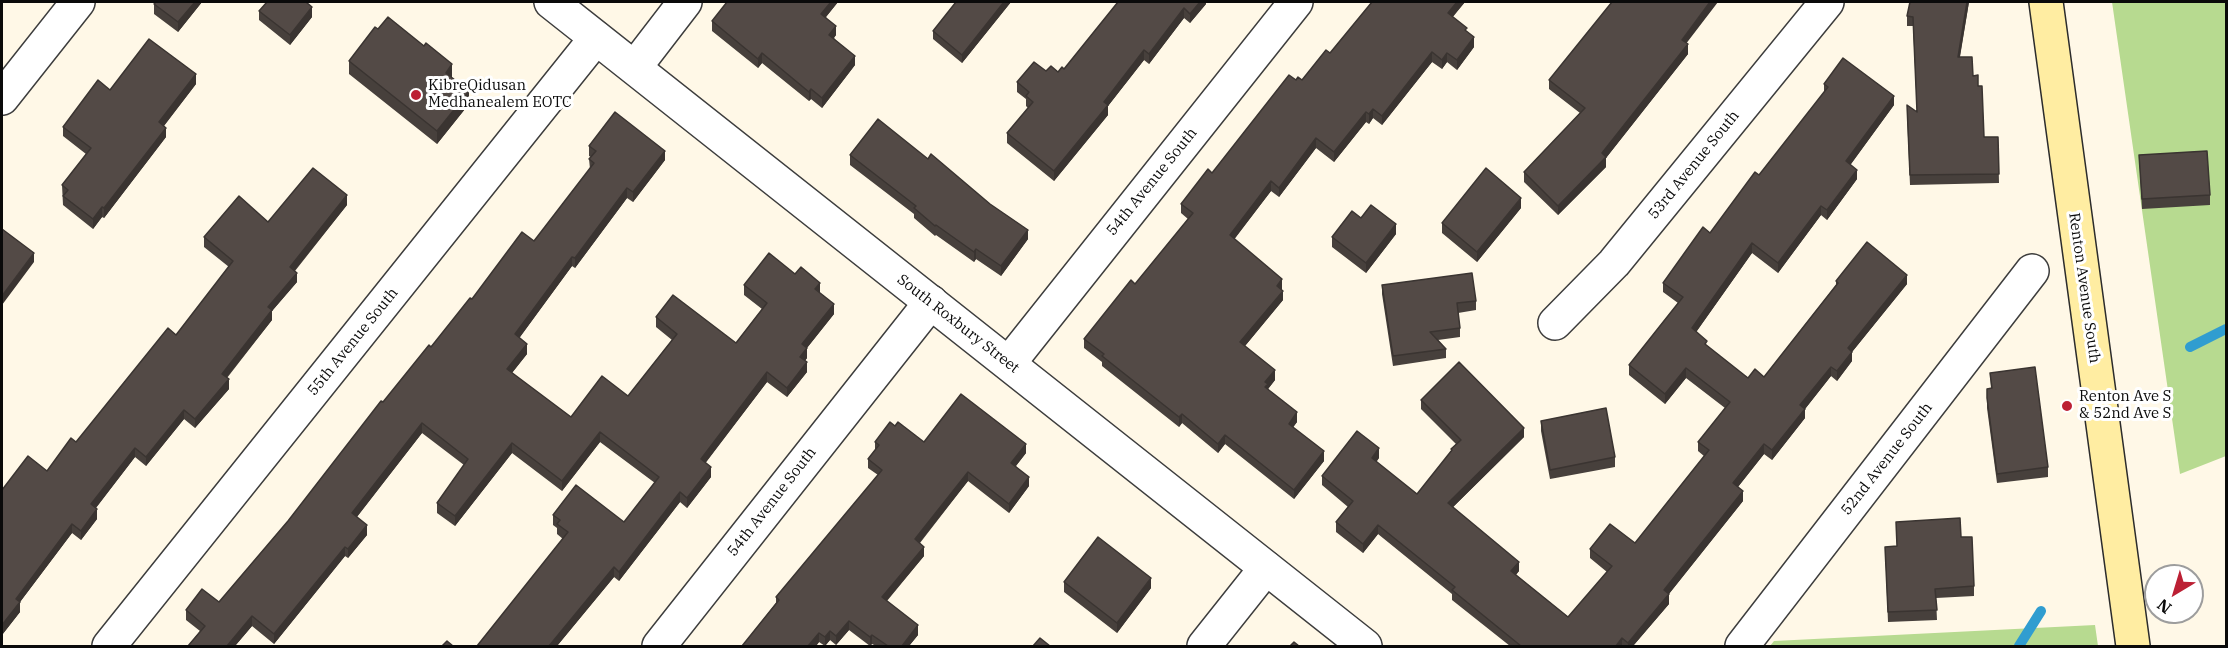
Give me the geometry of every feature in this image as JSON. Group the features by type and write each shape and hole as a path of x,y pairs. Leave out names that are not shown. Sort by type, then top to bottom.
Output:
{"main road":[{"name":"Renton Avenue South","path":"2046,2 2133,646"}],"street":[{"path":"2,98 78,2"},
{"name":"South Roxbury Street","path":"551,2 1365,646"},
{"path":"635,67 685,2"},
{"name":"54th Avenue South","path":"1008,363 1296,2"},
{"name":"53rd Avenue South","path":"1556,323 1614,263 1827,2"},
{"name":"55th Avenue South","path":"109,646 596,38"},
{"name":"52nd Avenue South","path":"1742,646 2032,271"},
{"name":"54th Avenue South","path":"658,646 931,302"},
{"path":"1204,646 1266,568"}],"green space":[{"path":"2112,2 2226,2 2226,456 2180,474"},
{"path":"2095,625 2098,646 1770,646 1774,641"}],"building":[{"path":"156,2 195,2 178,22 154,4"},
{"path":"267,2 306,2 312,7 290,35 259,11"},
{"path":"727,2 831,2 821,14 836,26 829,35 855,56 822,98 811,89 809,92 762,53 758,59 712,21"},
{"path":"956,2 1004,2 962,55 933,31"},
{"path":"1118,2 1200,2 1190,14 1184,8 1149,54 1144,50 1104,102 1108,105 1054,171 1007,133 1033,102 1026,96 1029,92 1017,82 1034,62 1046,71 1051,66 1058,72 1062,67 1064,69"},
{"path":"1372,2 1457,2 1448,13 1467,28 1465,30 1474,37 1457,60 1447,53 1442,60 1432,52 1382,116 1373,109 1369,114 1366,112 1334,152 1316,138 1279,188 1271,181 1230,235 1282,279 1277,286 1283,291 1240,342 1275,370 1265,382 1268,384 1265,387 1297,412 1289,424 1324,451 1294,490 1225,435 1218,444 1182,414 1179,417 1084,339 1131,280 1135,284 1193,213 1181,204 1208,169 1212,173 1289,75 1296,80 1298,77 1302,80 1326,50 1330,53"},
{"path":"1612,2 1710,2 1682,40 1688,44 1602,153 1606,157 1558,206 1524,172 1585,108 1549,80"},
{"path":"1910,2 1967,2 1958,57 1972,57 1973,76 1978,75 1978,86 1982,86 1984,137 1998,137 1999,174 1910,175 1907,105 1917,112 1913,17 1907,16"},
{"name":"KibreQidusan Medhanealem EOTC","path":"388,17 424,46 426,43 452,64 446,73 469,91 437,131 349,61 375,27 378,29"},
{"path":"149,39 196,74 159,122 166,128 93,219 63,196 68,190 62,185 91,148 63,127 98,80 110,90"},
{"path":"1843,58 1894,96 1846,161 1857,170 1827,210 1821,206 1778,263 1752,243 1692,328 1707,341 1705,344 1748,378 1755,369 1764,377 1838,283 1836,281 1867,242 1907,275 1848,348 1852,352 1837,371 1831,367 1800,405 1805,409 1772,450 1764,444 1733,483 1743,491 1664,590 1669,594 1628,643 1622,638 1616,646 1521,646 1452,590 1455,587 1378,525 1363,544 1336,522 1353,501 1322,476 1357,431 1379,448 1372,458 1417,494 1451,449 1461,440 1421,400 1459,362 1524,428 1448,503 1519,562 1511,571 1568,617 1612,566 1590,549 1610,524 1635,543 1709,450 1698,442 1730,402 1686,368 1665,394 1629,365 1683,297 1663,283 1703,227 1710,233 1755,172 1759,175 1828,87 1824,84"},
{"path":"615,112 665,151 633,192 627,188 515,334 527,344 507,369 571,417 602,376 628,396 677,334 656,317 673,295 736,343 767,303 744,285 769,253 795,274 801,267 820,283 815,289 834,304 802,344 807,348 800,357 807,362 787,388 767,372 701,459 711,467 687,498 680,492 619,572 614,567 549,646 477,646 568,532 557,524 560,520 553,515 576,485 624,522 659,477 600,432 562,481 512,443 455,516 437,503 468,459 422,423 352,513 367,525 348,549 345,547 274,634 252,616 227,646 188,646 205,626 186,610 202,589 219,602 288,521 381,401 383,402 429,345 431,347 470,298 472,299 522,232 534,241 594,163 589,159 596,151 589,146"},
{"path":"878,119 928,159 931,154 990,204 1028,230 1001,266 976,249 974,252 935,226 914,208 916,206 850,155"},
{"path":"2207,151 2210,195 2142,199 2139,155"},
{"path":"313,168 347,195 290,267 297,273 268,307 272,310 222,374 229,379 195,419 184,410 146,457 135,448 91,504 97,509 81,531 72,524 16,599 20,602 2,625 2,490 28,456 47,471 71,438 76,442 168,328 176,335 233,261 204,237 239,196 268,222"},
{"path":"1486,168 1521,198 1477,252 1442,223"},
{"path":"1371,205 1396,224 1366,263 1332,237 1352,211 1361,218"},
{"path":"2,229 34,253 2,296"},
{"path":"1472,273 1476,301 1457,303 1460,328 1430,332 1446,349 1393,356 1382,285"},
{"path":"2035,367 2048,467 1997,474 1987,398 1987,389 1992,388 1990,373"},
{"path":"961,394 1026,444 1011,463 1029,477 1009,504 968,472 915,539 924,547 882,597 918,625 902,646 888,646 872,635 870,637 849,621 836,636 830,631 825,637 819,633 808,646 742,646 779,600 776,597 882,470 868,459 879,445 875,442 890,422 895,426 898,422 924,442"},
{"path":"1606,408 1615,457 1550,470 1541,421"},
{"path":"1960,518 1961,537 1972,537 1974,586 1935,589 1937,610 1888,612 1885,547 1897,546 1896,522"},
{"path":"1098,537 1151,578 1117,623 1064,582"},
{"path":"1040,638 1050,646 1033,646"},
{"path":"447,641 453,646 442,646"}],"waterway":[{"path":"2190,347 2226,329"},
{"path":"2019,646 2041,611"}],"place":[{"name":"KibreQidusan Medhanealem EOTC","path":"416,95"},
{"name":"Renton Ave S & 52nd Ave S","path":"2067,406"}]}
